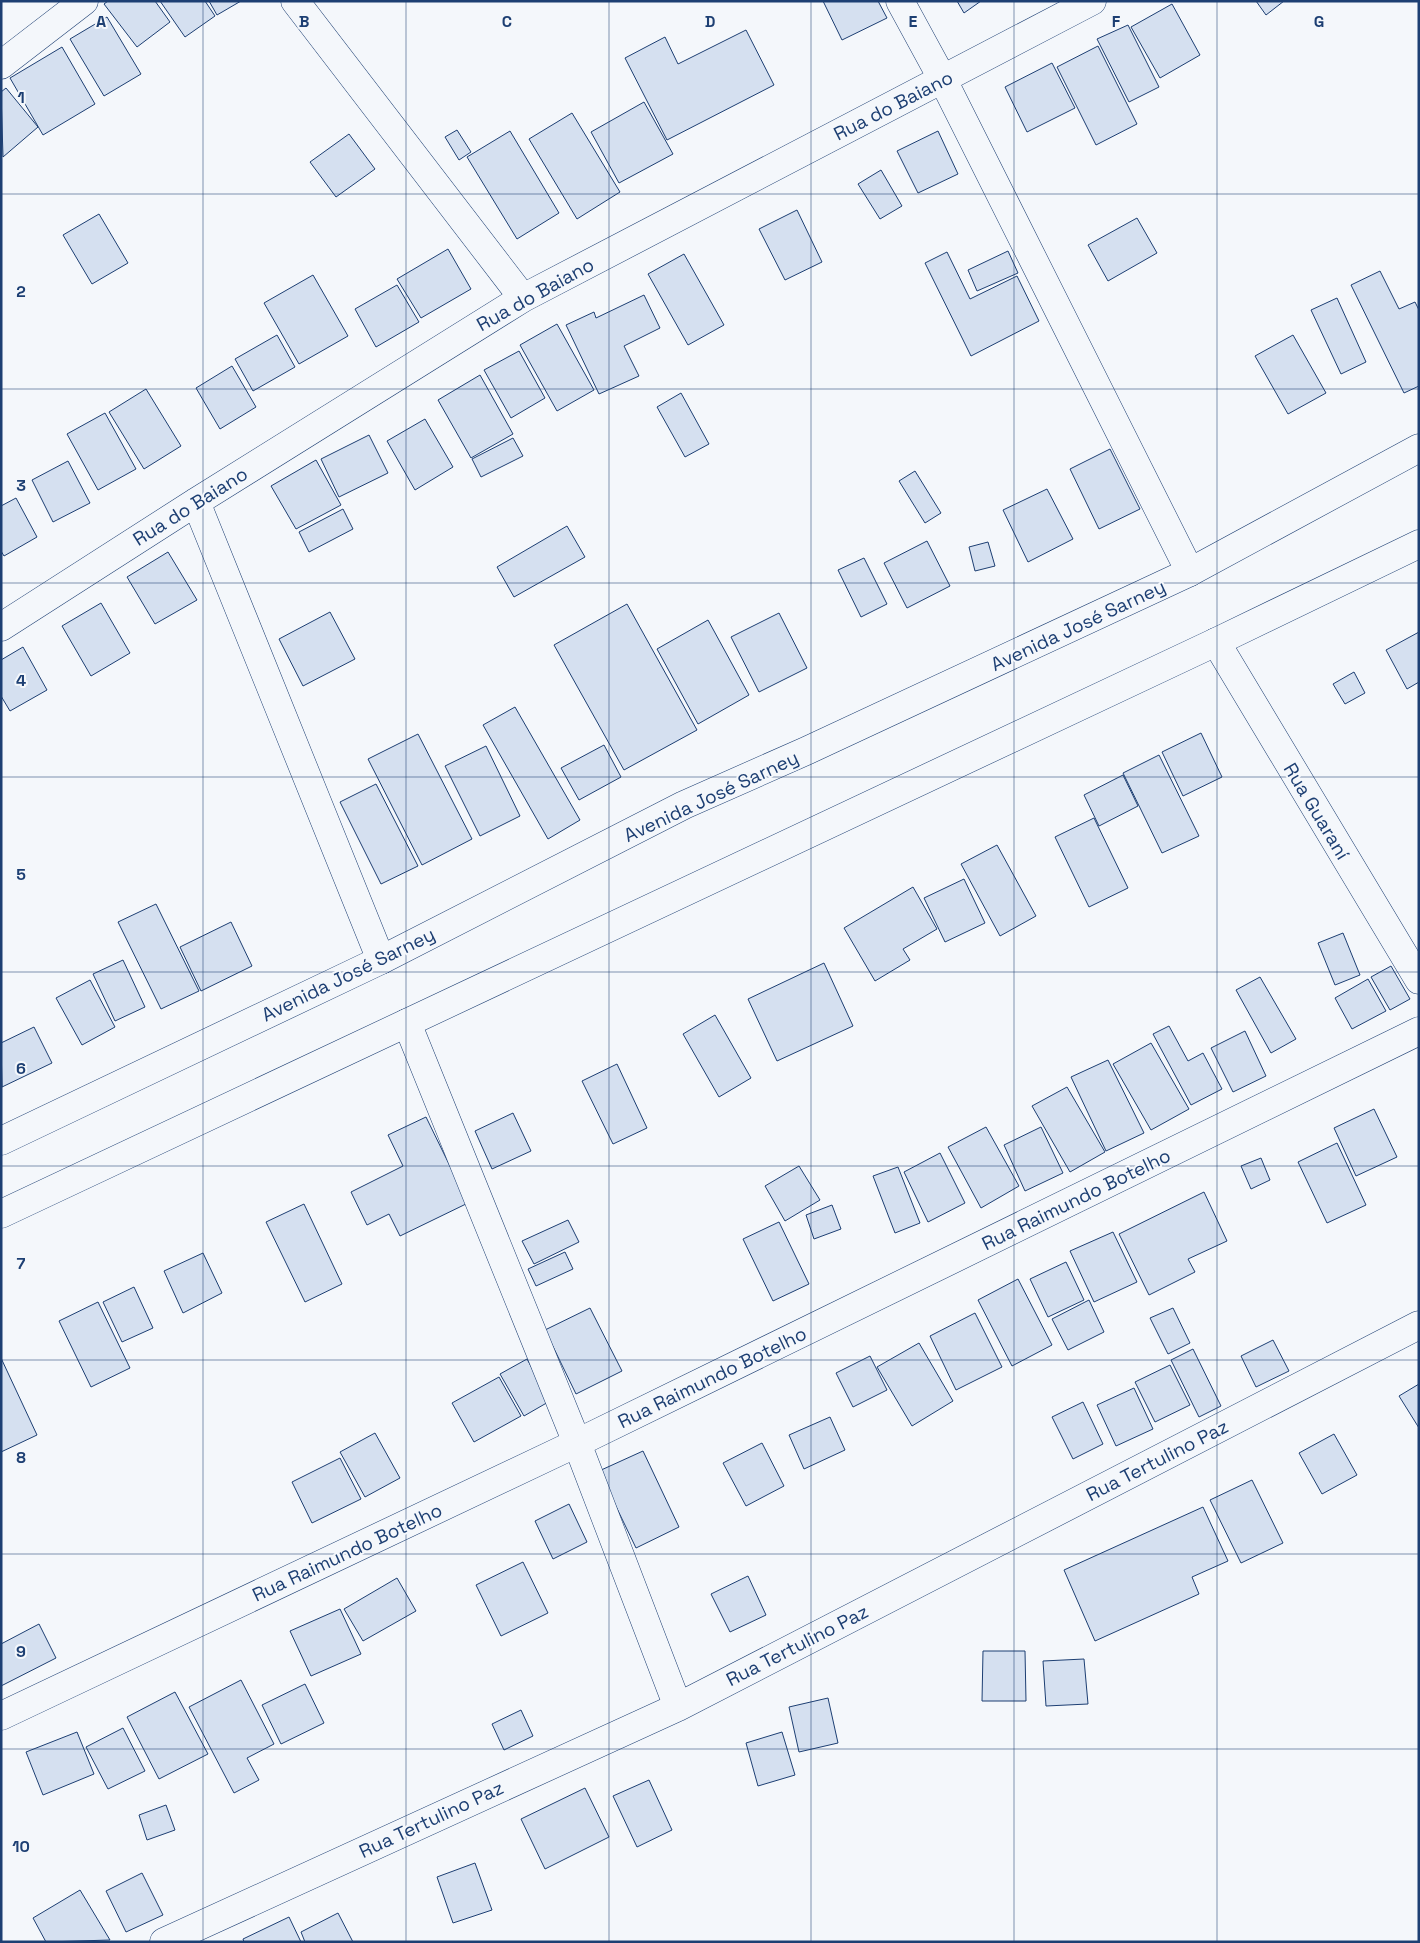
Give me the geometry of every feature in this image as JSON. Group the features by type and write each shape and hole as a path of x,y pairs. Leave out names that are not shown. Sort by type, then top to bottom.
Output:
{"street":[{"path":"1,65 84,1"},
{"path":"295,1 523,298"},
{"path":"900,1 943,80 1190,572"},
{"name":"Rua do Baiano","path":"1,627 196,502 523,298 1092,1"},
{"name":"Avenida José Sarney","path":"1,1141 381,960 684,806 1190,572 1419,448"},
{"path":"196,502 381,960"},
{"path":"1,1214 1216,642 1419,544"},
{"name":"Rua Guaraní","path":"1216,642 1419,980"},
{"path":"407,1023 577,1443 678,1707"},
{"name":"Rua Raimundo Botelho","path":"1,1716 577,1443 1419,1031"},
{"name":"Rua Tertulino Paz","path":"164,1942 678,1707 1419,1325"}],"building":[{"path":"108,1 155,1 170,22 137,47 104,4"},
{"path":"160,1 205,1 215,16 185,37"},
{"path":"209,1 241,1 217,15"},
{"path":"823,1 878,1 887,18 842,40"},
{"path":"957,1 981,1 964,13"},
{"path":"1256,1 1284,1 1266,15"},
{"path":"1172,4 1200,55 1160,78 1131,27"},
{"path":"107,17 141,74 104,96 70,39"},
{"path":"1128,25 1159,87 1129,102 1097,39"},
{"path":"746,30 774,85 667,140 625,58 665,37 678,64"},
{"path":"1098,46 1137,124 1096,145 1057,67"},
{"path":"62,47 95,104 43,135 10,78"},
{"path":"1052,63 1075,108 1027,132 1005,87"},
{"path":"6,88 38,127 3,157 1,92"},
{"path":"644,102 673,154 619,183 591,132"},
{"path":"572,113 620,192 577,219 529,139"},
{"path":"457,130 471,152 459,160 445,137"},
{"path":"510,131 559,213 517,239 467,157"},
{"path":"938,131 958,174 918,193 897,151"},
{"path":"349,134 375,169 336,197 310,162"},
{"path":"881,170 902,206 880,219 858,184"},
{"path":"797,210 822,262 785,280 759,229"},
{"path":"99,214 128,263 92,284 63,235"},
{"path":"1137,218 1157,253 1108,281 1088,245"},
{"path":"448,249 471,289 421,318 397,279"},
{"path":"1008,251 1018,273 977,291 968,270"},
{"path":"947,252 970,299 1017,276 1039,321 971,356 925,263"},
{"path":"684,254 724,325 688,345 648,274"},
{"path":"1380,271 1399,309 1415,302 1419,310 1419,386 1404,393 1351,285"},
{"path":"313,275 348,336 299,364 264,303"},
{"path":"397,285 419,322 376,347 355,309"},
{"path":"644,295 660,328 624,346 639,376 599,394 566,325 594,312 596,318"},
{"path":"1337,298 1366,362 1341,374 1311,310"},
{"path":"557,324 594,390 557,411 520,345"},
{"path":"277,335 295,367 253,391 235,359"},
{"path":"1293,335 1326,393 1288,414 1255,356"},
{"path":"519,351 545,398 511,418 484,370"},
{"path":"232,366 256,407 220,429 196,388"},
{"path":"480,375 513,434 471,458 438,400"},
{"path":"146,389 181,446 144,469 109,412"},
{"path":"681,393 709,444 685,457 657,407"},
{"path":"105,413 136,469 98,490 67,434"},
{"path":"425,419 453,467 415,490 387,441"},
{"path":"369,435 388,473 339,497 321,459"},
{"path":"513,438 523,456 481,477 472,459"},
{"path":"1110,449 1140,509 1099,529 1070,469"},
{"path":"316,460 341,505 296,529 271,486"},
{"path":"68,461 90,503 53,522 32,480"},
{"path":"915,471 941,513 925,523 899,481"},
{"path":"1047,489 1073,539 1028,562 1003,510"},
{"path":"16,498 37,537 4,556 1,551 1,506"},
{"path":"343,509 353,529 309,552 299,532"},
{"path":"567,526 585,557 514,597 497,567"},
{"path":"927,541 950,586 907,608 884,563"},
{"path":"988,542 995,566 975,571 969,547"},
{"path":"168,552 197,600 155,624 127,577"},
{"path":"864,558 887,604 861,617 838,570"},
{"path":"101,603 130,653 91,676 62,626"},
{"path":"627,604 697,730 624,770 554,645"},
{"path":"330,612 355,659 303,686 279,639"},
{"path":"779,613 807,668 759,692 731,637"},
{"path":"708,620 749,695 698,724 657,649"},
{"path":"1419,632 1419,682 1407,689 1386,650"},
{"path":"23,647 47,690 10,711 1,696 1,660"},
{"path":"1354,672 1365,693 1345,704 1333,684"},
{"path":"515,707 580,820 548,839 483,725"},
{"path":"1201,733 1222,777 1183,796 1162,752"},
{"path":"418,734 472,839 422,865 368,759"},
{"path":"604,745 621,777 579,800 561,768"},
{"path":"486,746 520,816 480,836 445,766"},
{"path":"1159,755 1199,836 1162,853 1123,773"},
{"path":"1123,775 1138,806 1099,826 1084,795"},
{"path":"376,784 418,866 381,884 340,802"},
{"path":"1094,818 1128,888 1089,907 1055,837"},
{"path":"997,845 1036,916 1000,936 961,864"},
{"path":"964,879 985,923 945,942 924,898"},
{"path":"913,887 937,929 903,949 910,960 875,981 844,928"},
{"path":"156,904 199,991 161,1009 118,922"},
{"path":"231,922 252,966 201,991 180,947"},
{"path":"1343,933 1360,975 1335,985 1318,943"},
{"path":"123,960 145,1007 115,1021 93,974"},
{"path":"824,963 853,1026 777,1061 748,999"},
{"path":"1391,966 1410,999 1390,1010 1371,977"},
{"path":"1260,977 1296,1039 1271,1053 1236,990"},
{"path":"1368,979 1386,1011 1352,1029 1335,998"},
{"path":"90,980 115,1027 82,1045 56,998"},
{"path":"715,1015 751,1078 719,1097 683,1034"},
{"path":"1169,1026 1188,1061 1203,1053 1222,1089 1191,1105 1153,1034"},
{"path":"34,1027 52,1063 2,1087 1,1043"},
{"path":"1245,1031 1266,1076 1233,1092 1211,1048"},
{"path":"1151,1043 1189,1109 1151,1130 1113,1064"},
{"path":"1108,1060 1144,1133 1106,1151 1071,1077"},
{"path":"617,1064 647,1128 613,1144 582,1081"},
{"path":"1067,1087 1105,1152 1070,1172 1032,1106"},
{"path":"1374,1109 1397,1157 1356,1176 1334,1128"},
{"path":"513,1113 531,1151 492,1169 475,1131"},
{"path":"426,1117 468,1203 400,1236 389,1214 367,1225 351,1192 403,1166 388,1135"},
{"path":"986,1127 1019,1186 981,1208 948,1147"},
{"path":"1041,1127 1063,1173 1025,1191 1004,1145"},
{"path":"1337,1143 1366,1205 1327,1223 1298,1162"},
{"path":"940,1153 965,1203 928,1222 904,1172"},
{"path":"1261,1158 1270,1180 1251,1189 1241,1166"},
{"path":"799,1166 820,1200 785,1221 765,1186"},
{"path":"898,1167 920,1223 895,1233 873,1176"},
{"path":"1204,1192 1227,1241 1188,1259 1195,1272 1149,1295 1119,1234"},
{"path":"304,1204 342,1284 305,1302 266,1222"},
{"path":"832,1205 841,1229 814,1239 806,1215"},
{"path":"568,1220 579,1242 534,1264 522,1241"},
{"path":"779,1222 809,1284 773,1301 743,1239"},
{"path":"1113,1232 1137,1282 1094,1302 1070,1251"},
{"path":"565,1252 573,1269 536,1286 528,1269"},
{"path":"203,1253 222,1293 183,1313 164,1271"},
{"path":"1066,1262 1084,1300 1048,1317 1030,1279"},
{"path":"1018,1279 1052,1345 1012,1366 978,1300"},
{"path":"134,1287 153,1328 122,1342 103,1302"},
{"path":"1089,1300 1104,1332 1068,1350 1052,1319"},
{"path":"98,1302 130,1368 91,1387 59,1321"},
{"path":"590,1308 622,1371 576,1394 545,1330"},
{"path":"1173,1308 1190,1343 1168,1354 1150,1318"},
{"path":"975,1313 1002,1367 956,1390 930,1336"},
{"path":"1273,1340 1289,1371 1256,1387 1241,1356"},
{"path":"919,1343 953,1401 912,1426 877,1367"},
{"path":"1193,1349 1221,1406 1199,1417 1171,1360"},
{"path":"870,1356 887,1390 853,1407 836,1373"},
{"path":"1,1358 37,1435 1,1452"},
{"path":"527,1359 550,1401 524,1416 500,1374"},
{"path":"1170,1365 1190,1405 1155,1422 1135,1382"},
{"path":"499,1377 521,1416 474,1442 452,1403"},
{"path":"1419,1384 1419,1428 1399,1396"},
{"path":"1134,1388 1153,1429 1116,1446 1097,1405"},
{"path":"1083,1402 1103,1444 1073,1459 1052,1417"},
{"path":"830,1417 845,1450 804,1469 789,1435"},
{"path":"375,1433 400,1478 365,1497 340,1452"},
{"path":"1334,1434 1357,1475 1322,1494 1299,1453"},
{"path":"762,1443 784,1486 746,1506 723,1463"},
{"path":"643,1451 679,1527 636,1548 599,1471"},
{"path":"340,1458 361,1499 312,1523 292,1482"},
{"path":"1252,1480 1283,1543 1241,1563 1210,1500"},
{"path":"569,1504 587,1542 553,1559 535,1521"},
{"path":"1203,1507 1228,1561 1192,1577 1199,1594 1095,1641 1064,1570"},
{"path":"523,1562 548,1613 501,1636 476,1585"},
{"path":"748,1576 766,1615 730,1632 711,1594"},
{"path":"397,1578 416,1611 363,1641 344,1609"},
{"path":"340,1609 361,1654 311,1676 290,1631"},
{"path":"39,1624 56,1658 1,1686 1,1644"},
{"path":"983,1651 1025,1651 1026,1701 982,1701"},
{"path":"1084,1659 1088,1704 1046,1706 1043,1661"},
{"path":"241,1680 274,1744 247,1758 259,1780 234,1793 189,1707"},
{"path":"305,1684 324,1723 281,1744 262,1705"},
{"path":"175,1692 208,1754 159,1779 127,1717"},
{"path":"828,1698 838,1743 799,1752 789,1707"},
{"path":"521,1710 533,1736 504,1750 492,1724"},
{"path":"123,1728 145,1771 108,1789 86,1747"},
{"path":"77,1732 94,1774 43,1795 26,1752"},
{"path":"782,1732 795,1775 758,1786 746,1743"},
{"path":"649,1780 672,1830 637,1847 613,1796"},
{"path":"585,1788 609,1837 545,1869 521,1819"},
{"path":"166,1805 175,1830 147,1840 139,1815"},
{"path":"475,1863 492,1910 453,1923 437,1877"},
{"path":"142,1873 163,1915 126,1932 106,1891"},
{"path":"80,1890 110,1940 46,1942 33,1918"},
{"path":"338,1913 353,1942 305,1942 301,1932"},
{"path":"289,1917 301,1942 244,1942 243,1939"}]}
